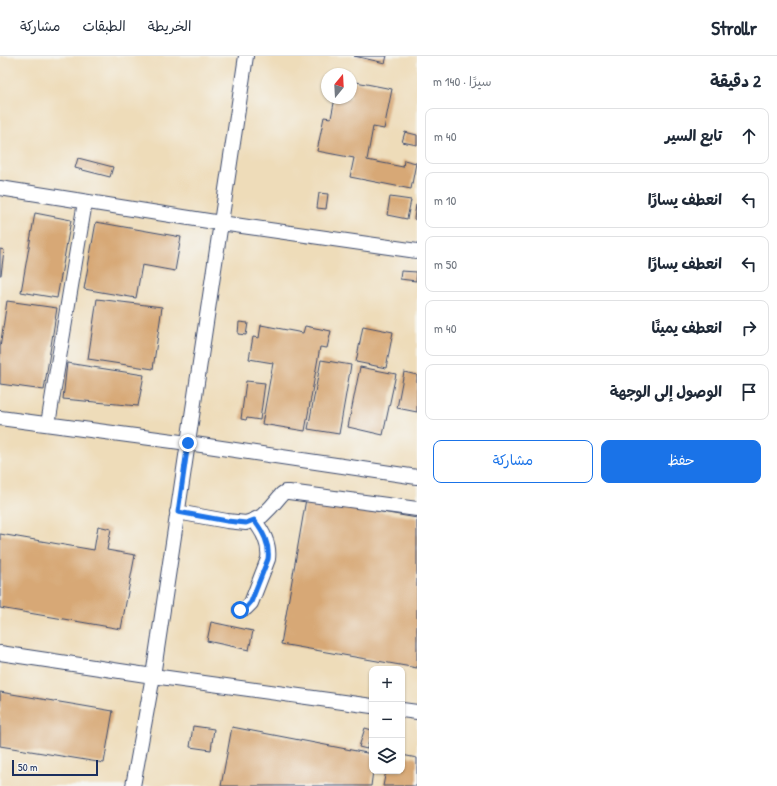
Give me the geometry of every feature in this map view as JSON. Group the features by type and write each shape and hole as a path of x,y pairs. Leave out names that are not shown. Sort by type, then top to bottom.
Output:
{"street":[{"path":"133,786 153,676 246,56"},
{"path":"0,188 221,223 417,251"},
{"path":"48,424 85,202"},
{"path":"0,418 188,443 417,477"},
{"path":"178,512 246,523 262,516 285,492 358,500 417,509"},
{"path":"240,610 246,608 251,602 268,559 269,552 267,542 263,531 254,520"},
{"path":"0,653 369,706"},
{"path":"405,710 417,712"}],"building":[{"path":"354,56 387,56 385,63"},
{"path":"357,82 392,89 384,129 373,127 367,160 403,167 404,160 416,163 411,189 350,177 354,158 317,151 324,117 331,118 334,104 357,104"},
{"path":"405,132 417,135 417,145 402,142"},
{"path":"78,158 113,167 110,177 75,168"},
{"path":"319,193 328,194 326,209 317,208"},
{"path":"390,197 411,200 407,219 387,215"},
{"path":"417,205 417,220 414,219"},
{"path":"35,213 71,220 57,298 21,292"},
{"path":"96,222 181,237 175,271 142,265 136,298 84,289"},
{"path":"0,249 4,250 1,275 0,275"},
{"path":"401,271 417,272 416,281 400,279"},
{"path":"97,299 162,307 153,369 88,359"},
{"path":"7,301 57,308 44,390 0,384 0,348"},
{"path":"239,322 248,323 246,335 238,334"},
{"path":"261,325 303,333 305,326 331,331 327,348 320,347 305,431 262,424 273,363 249,359 253,337 259,338"},
{"path":"363,326 393,332 386,368 356,362"},
{"path":"321,360 351,365 339,434 308,429"},
{"path":"67,363 144,375 138,406 63,399"},
{"path":"360,367 396,374 383,435 348,427"},
{"path":"404,372 417,375 417,412 397,408"},
{"path":"246,381 265,383 260,420 247,418 246,420 241,419"},
{"path":"306,499 417,518 417,668 281,644"},
{"path":"98,526 111,529 107,550 135,555 121,629 0,608 0,534 94,550"},
{"path":"211,622 253,631 249,650 207,641"},
{"path":"0,692 113,711 104,763 0,746"},
{"path":"193,726 214,729 211,750 190,747"},
{"path":"232,727 369,753 369,774 373,774 371,786 221,786"},
{"path":"365,728 369,729 369,741 367,749 359,747"},
{"path":"405,756 417,758 417,786 383,786 385,774 405,774"}],"route":[{"path":"188,443 178,512 246,523 254,520 263,531 267,542 269,552 268,559 251,602 246,608 240,610"}]}
